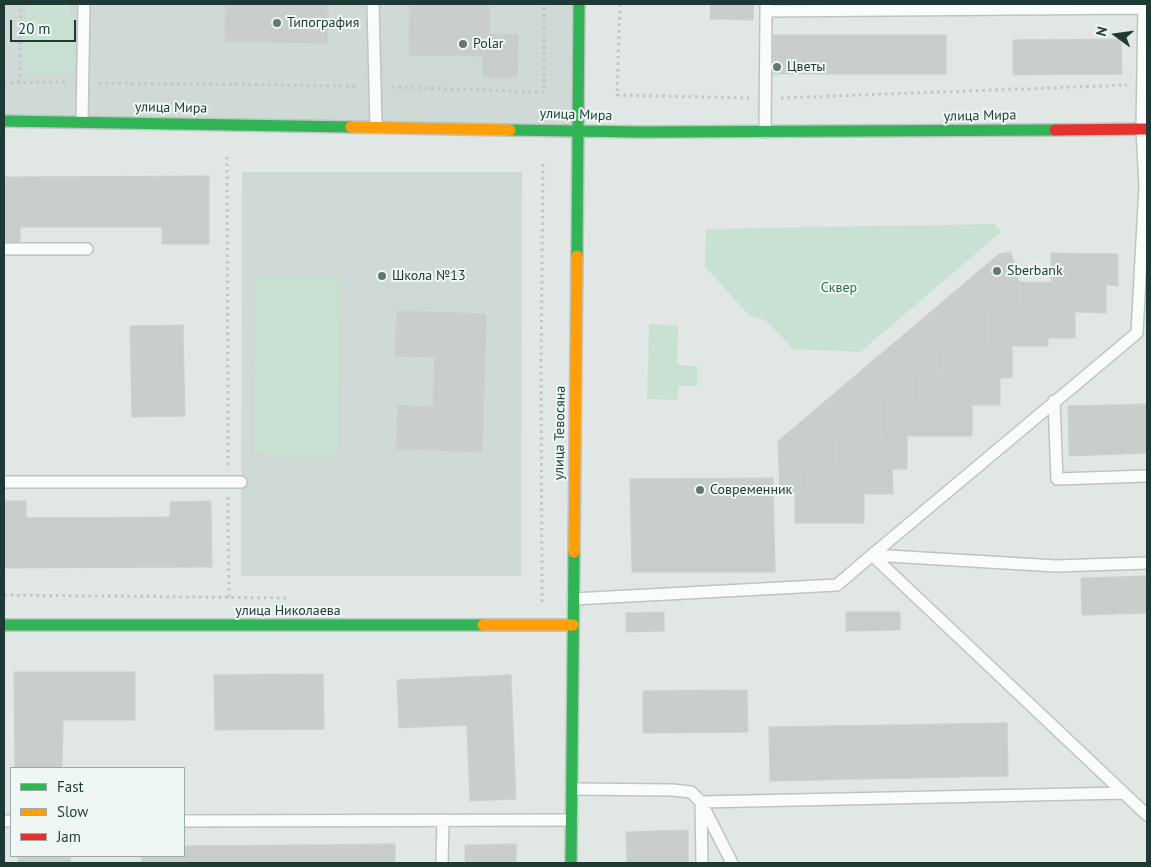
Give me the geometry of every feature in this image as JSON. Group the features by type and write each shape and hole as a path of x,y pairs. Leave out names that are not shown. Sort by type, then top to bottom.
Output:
{"main road":[{"name":"улица Тевосяна","path":"571,863 579,4"},
{"name":"улица Мира","path":"4,122 765,133 1144,129"},
{"name":"улица Николаева","path":"4,625 573,626"}],"lane":[{"path":"82,122 84,4"},
{"path":"373,4 376,126"},
{"path":"573,599 837,585 1137,333 1146,186 1143,85 1144,6 766,7 765,133"},
{"path":"4,249 88,249"},
{"path":"1054,401 1057,478 1147,476"},
{"path":"4,482 241,482"},
{"path":"872,555 1056,566 1147,563"},
{"path":"872,555 1147,815"},
{"path":"572,789 672,790 691,792 700,802 732,863"},
{"path":"700,802 1124,793"},
{"path":"700,802 702,863"},
{"path":"185,820 572,820"},
{"path":"442,863 443,820"}],"path":[{"path":"19,82 21,4"},
{"path":"4,83 83,82 375,86 544,92 544,4"},
{"path":"620,4 617,95 766,99 1143,85"},
{"path":"227,157 229,597"},
{"path":"542,604 543,160"}],"shaded area":[{"path":"4,4 579,4 579,130 4,121"},
{"name":"Школа №13","path":"242,172 522,172 521,576 241,576"}],"green space":[{"path":"25,4 68,4 72,15 73,74 24,74"},
{"name":"Сквер","path":"994,224 1001,232 860,352 793,349 765,320 750,316 705,267 706,229"},
{"path":"256,276 340,277 337,456 254,454"},
{"path":"649,324 678,325 677,365 697,366 697,386 678,386 678,400 647,399"}],"building":[{"name":"Типография","path":"226,4 328,4 327,43 225,42"},
{"name":"Polar","path":"410,4 489,4 489,34 518,34 517,77 483,77 483,56 409,55"},
{"path":"711,4 754,4 753,20 710,19"},
{"path":"773,35 946,35 946,74 773,74"},
{"path":"1121,39 1122,74 1013,75 1013,40"},
{"path":"209,176 209,244 162,244 162,227 20,227 20,244 4,244 4,177"},
{"path":"1011,252 1019,282 1019,309 988,308 988,346 944,346 944,374 913,374 913,399 881,399 881,437 837,437 837,466 808,466 808,492 780,493 778,441 999,254"},
{"path":"1051,253 1118,254 1118,286 1106,285 1106,313 1075,312 1075,338 1048,338 1048,346 1012,346 1012,378 1000,378 1000,405 972,405 972,436 907,436 907,469 892,469 893,494 864,494 864,523 795,523 795,493 808,492 808,466 837,466 837,437 881,437 881,399 913,399 913,374 944,374 944,346 988,346 988,308 1019,309 1019,282 1051,282"},
{"path":"397,311 486,314 482,452 396,449 398,405 433,407 435,357 395,356"},
{"path":"183,325 185,416 132,417 130,326"},
{"path":"1147,404 1147,453 1069,456 1068,406"},
{"path":"773,478 775,572 632,572 630,479"},
{"path":"4,501 26,501 26,518 170,517 170,502 211,501 212,567 4,568"},
{"path":"1147,576 1147,613 1082,615 1081,578"},
{"path":"664,612 664,631 626,632 626,613"},
{"path":"846,612 900,612 900,630 846,631"},
{"path":"14,672 135,672 135,720 63,720 62,767 15,767"},
{"path":"323,674 324,729 215,730 214,675"},
{"path":"511,675 516,799 470,801 467,725 399,728 397,680"},
{"path":"747,690 748,732 643,733 643,691"},
{"path":"1007,723 1008,776 770,781 769,727"},
{"path":"688,830 688,863 627,863 626,832"},
{"path":"395,844 395,863 142,863 142,857 185,857 185,846"},
{"path":"516,844 516,863 465,863 465,845"},
{"path":"18,857 70,857 71,863 18,863"}],"traffic: fast":[{"path":"577,256 579,4"},
{"path":"4,121 351,127"},
{"path":"510,130 642,132 1055,130"},
{"path":"571,863 574,552"},
{"path":"4,625 483,625"}],"traffic: slow":[{"path":"351,127 510,130"},
{"path":"574,552 577,256"},
{"path":"483,625 573,625"}],"traffic: jam":[{"path":"1055,130 1147,129"}],"place":[{"name":"Типография","path":"277,23"},
{"name":"Polar","path":"463,44"},
{"name":"Цветы","path":"777,67"},
{"name":"Sberbank","path":"997,271"},
{"name":"Школа №13","path":"382,276"},
{"name":"Современник","path":"700,490"}]}
